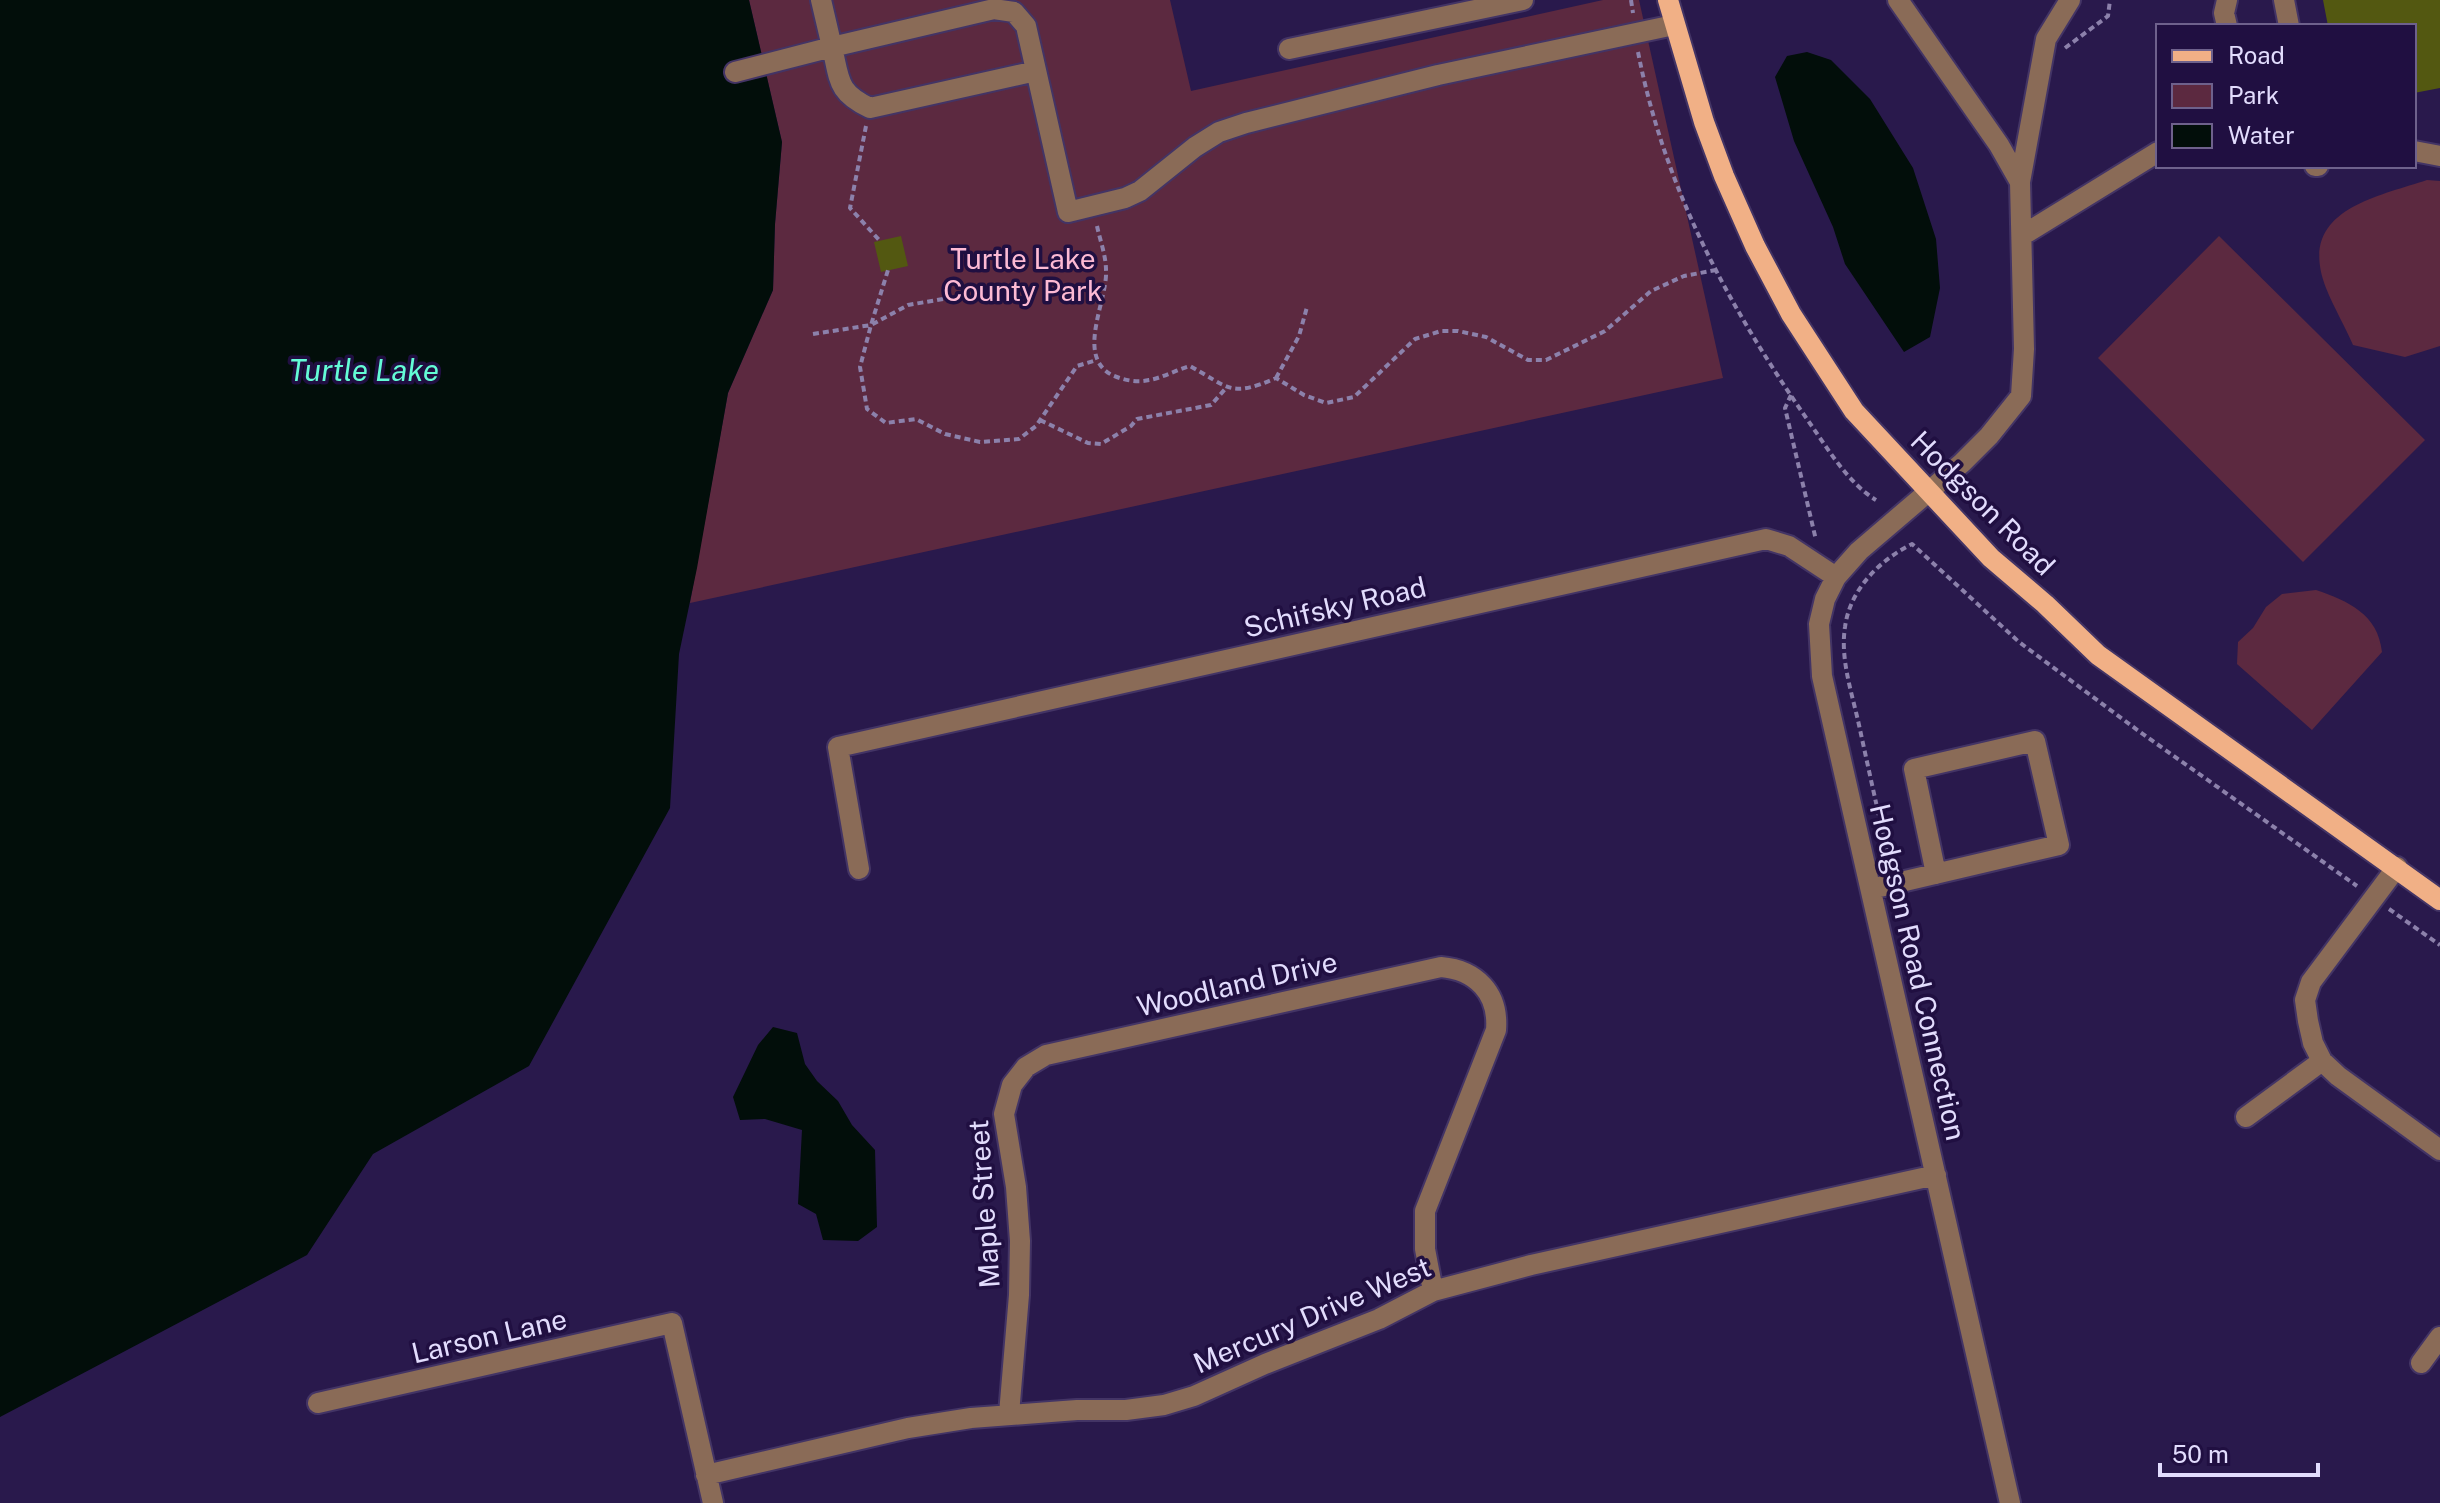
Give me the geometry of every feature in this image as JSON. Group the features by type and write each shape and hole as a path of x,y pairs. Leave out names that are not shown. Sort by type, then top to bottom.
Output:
{"main road":[{"name":"Hodgson Road","path":"1668,0 1704,122 1755,246 1791,314 1854,411 1991,558 2098,655 2440,900"}],"street":[{"path":"821,0 841,84 851,99 870,108 1036,71"},
{"path":"1289,49 1523,0"},
{"path":"1898,0 1999,145 2020,182"},
{"path":"2020,182 2046,39 2070,0"},
{"path":"2227,0 2224,13 2227,24"},
{"path":"2284,0 2289,24"},
{"path":"735,72 994,9 1014,12 1026,26 1068,212 1140,191 1195,147 1219,132 1246,123 1438,75 1674,25"},
{"path":"2416,151 2440,156"},
{"path":"2023,235 2156,153"},
{"name":"Hodgson Road Connection","path":"2010,1503 1822,676 1819,624 1825,599 1836,577 1859,551 1989,436 2021,396 2024,349 2020,182"},
{"name":"Schifsky Road","path":"859,869 838,747 1766,539 1789,546 1836,577"},
{"path":"1871,889 1891,884 1936,874 2059,845 2035,741 1914,769 1936,874"},
{"path":"2397,867 2311,982 2305,1000 2308,1021 2313,1043 2322,1061 2440,1150"},
{"name":"Woodland Drive","path":"1046,1055 1441,967 1470,974 1482,983 1491,996 1497,1018 1496,1030 1425,1211 1425,1249 1433,1291"},
{"name":"Maple Street","path":"1009,1414 1019,1295 1020,1241 1016,1187 1004,1114 1012,1085 1026,1067 1046,1055"},
{"path":"2246,1117 2322,1061"},
{"name":"Mercury Drive West","path":"706,1475 908,1428 1009,1414 1126,1410 1164,1405 1194,1396 1379,1319 1433,1291 1531,1265 1936,1175"},
{"name":"Larson Lane","path":"318,1403 672,1323 706,1475"},
{"path":"2421,1363 2440,1337"},
{"path":"706,1475 713,1503"}],"path":[{"path":"1631,0 1634,18"},
{"path":"2041,64 2062,68 2064,49 2108,16 2110,0"},
{"path":"1638,50 1654,123 1673,179 1716,270 1791,395 1834,456 1866,494 1876,500"},
{"path":"870,108 850,208 880,241"},
{"path":"1093,206 1106,270 1094,341 1097,360 1115,377 1133,381 1151,380 1190,366 1226,388 1251,389 1276,378 1299,336 1307,307"},
{"path":"888,270 860,367 867,409 886,423 916,419 945,434 980,442 1019,439 1040,420 1077,366 1097,360"},
{"path":"1276,378 1304,395 1326,403 1354,397 1415,339 1441,331 1486,337 1528,360 1546,360 1605,331 1651,291 1684,276 1716,270"},
{"path":"813,334 871,325 908,305 943,299"},
{"path":"1040,420 1088,443 1101,444 1137,419 1211,405 1226,388"},
{"path":"1791,395 1785,408 1816,541"},
{"path":"1891,884 1891,867 1846,663 1845,626 1850,606 1866,580 1893,553 1912,544 2019,642 2359,887"},
{"path":"2383,905 2440,945"}],"green space":[{"name":"Turtle Lake County Park","path":"749,0 1170,0 1191,91 1603,0 1639,0 1723,378 690,603 728,393 773,290 782,142"},
{"path":"2427,180 2440,181 2440,346 2405,357 2353,345 2326,288 2320,262 2322,241 2331,225 2345,212 2363,202"},
{"path":"2219,236 2425,440 2303,562 2098,358"},
{"path":"2316,590 2360,611 2374,628 2382,652 2312,730 2237,664 2238,642 2253,628 2266,607 2282,594"}],"water":[{"name":"Turtle Lake","path":"0,0 749,0 782,142 773,290 728,393 679,654 670,808 529,1066 373,1154 307,1255 0,1417"},
{"path":"1807,52 1831,60 1870,99 1913,168 1936,239 1940,288 1930,337 1904,352 1845,264 1833,227 1794,141 1775,77 1787,56"},
{"path":"773,1027 797,1033 805,1064 875,1150 877,1227 858,1241 823,1240 816,1214 798,1204 802,1130 765,1119 740,1120 733,1097 758,1045"}],"building":[{"path":"2323,0 2440,0 2440,88 2416,93 2416,24 2328,24"},
{"path":"901,236 908,266 881,272 874,242"}]}
